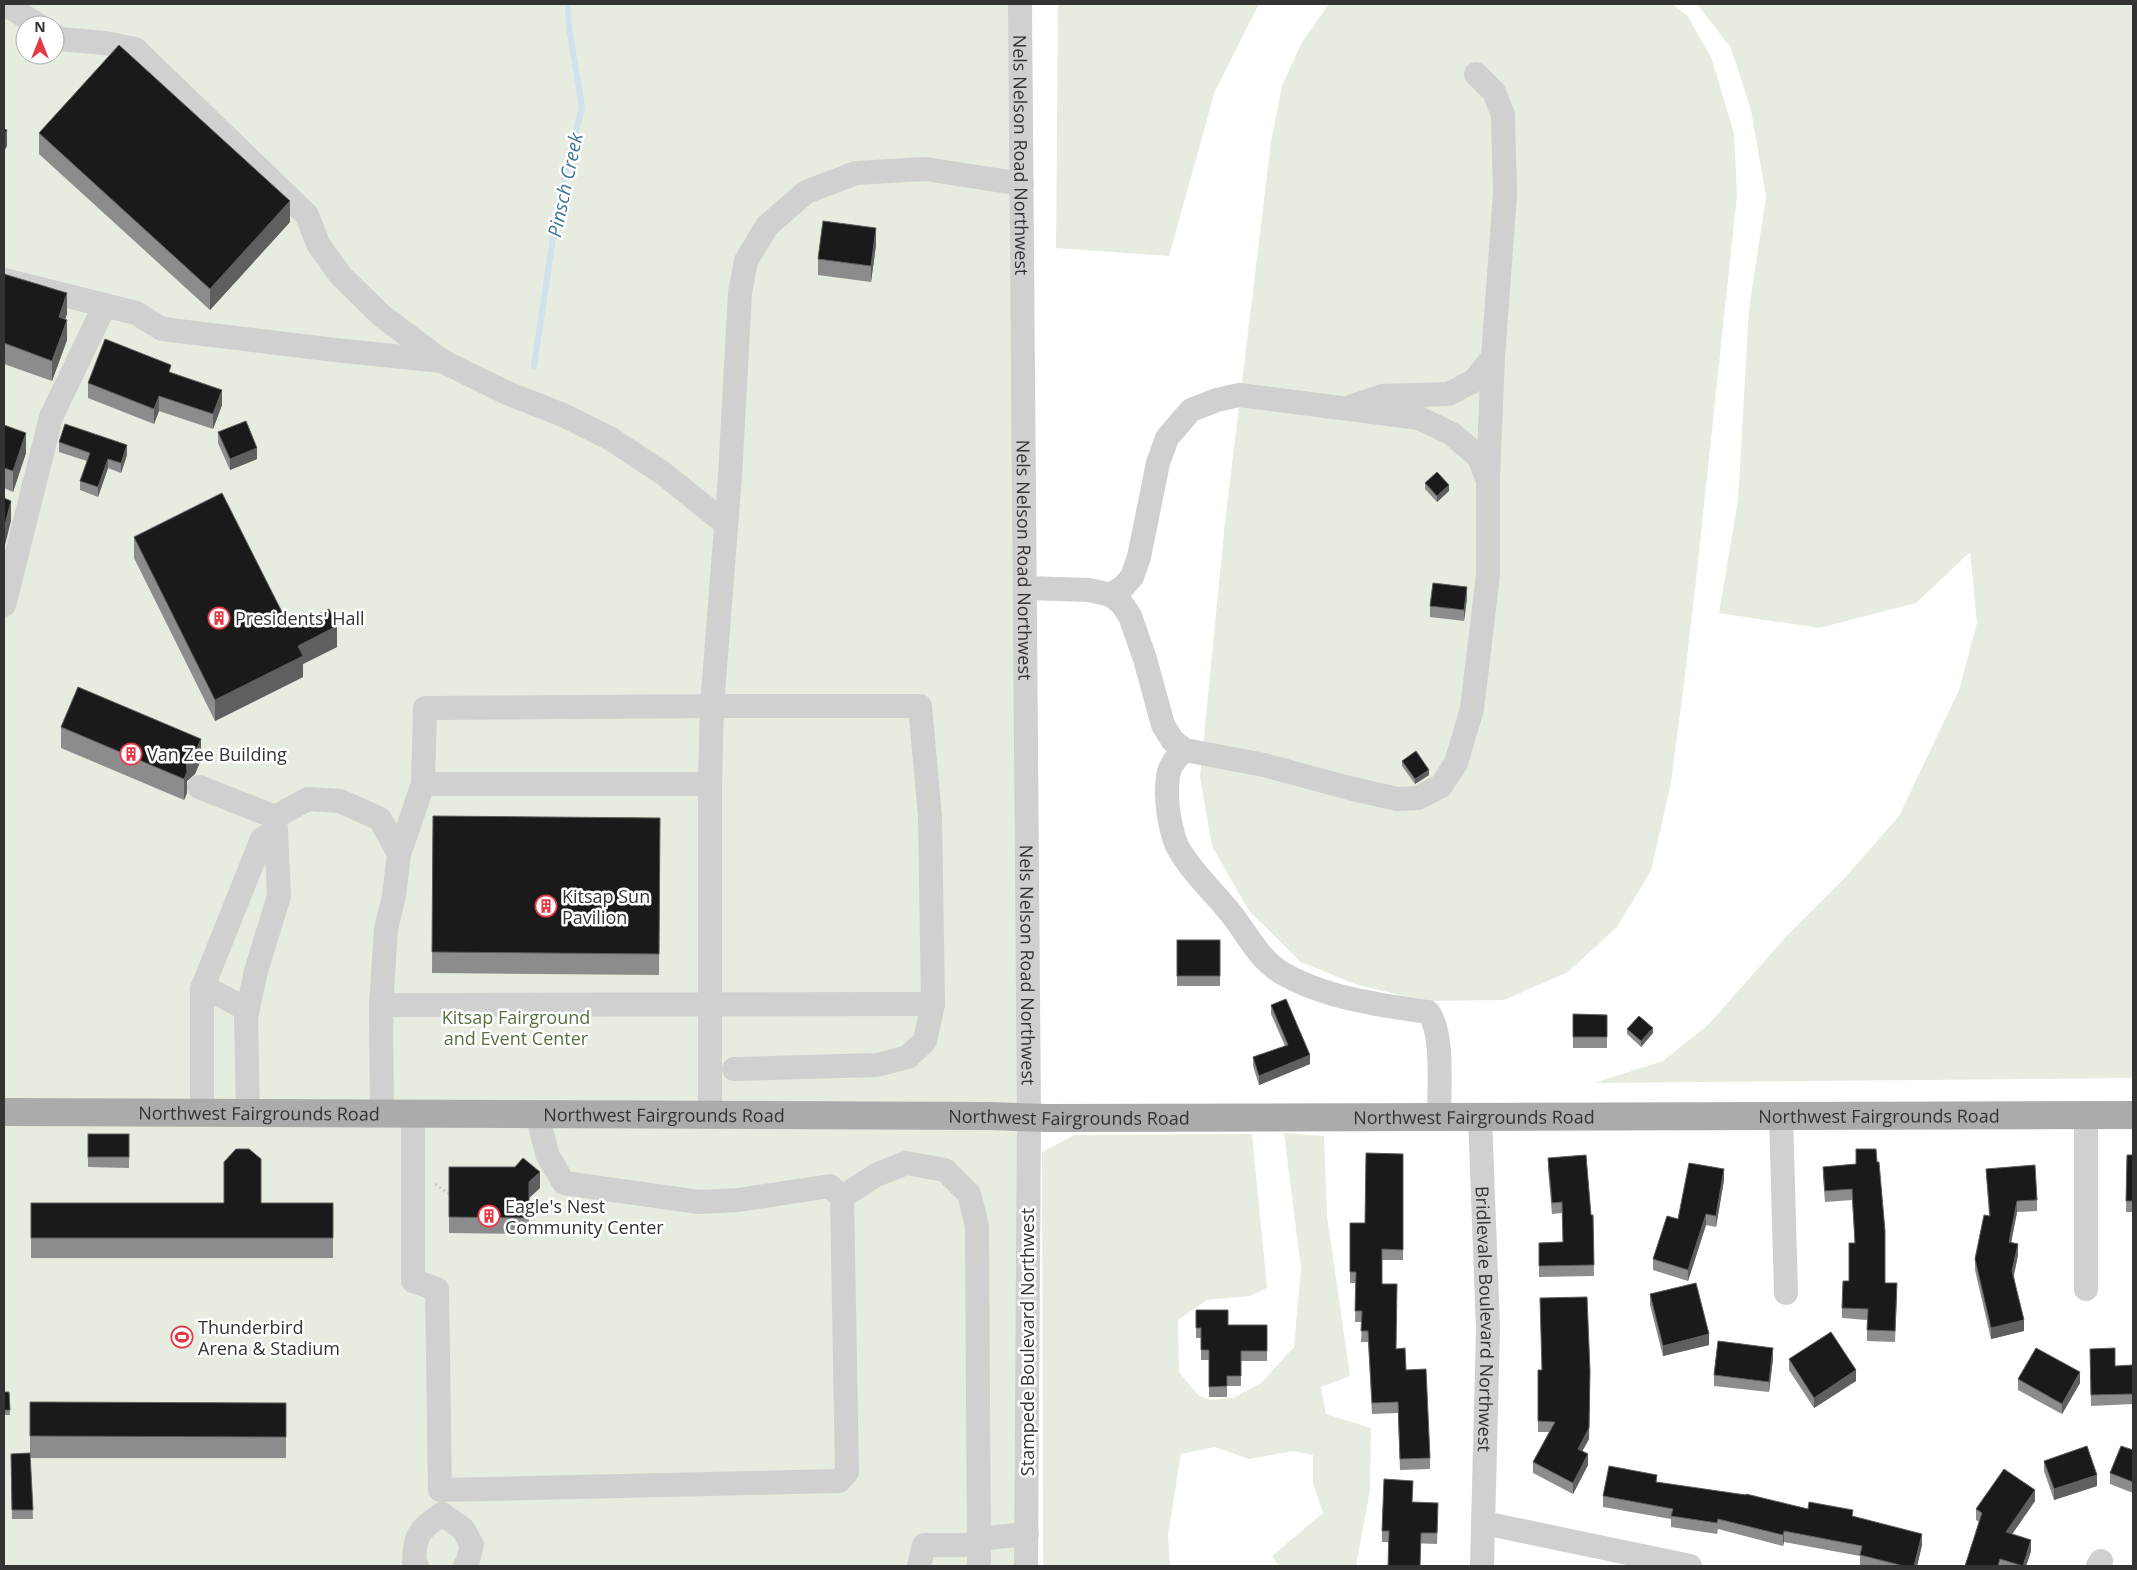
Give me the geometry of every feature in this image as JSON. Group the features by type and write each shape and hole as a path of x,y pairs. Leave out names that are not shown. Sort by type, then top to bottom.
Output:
{"main road":[{"name":"Northwest Fairgrounds Road","path":"4,1112 1029,1117 2133,1115"}],"street":[{"path":"5,4 22,15"},
{"name":"Nels Nelson Road Northwest","path":"1020,4 1029,1117"},
{"path":"65,40 105,43 135,49 307,215 318,244 341,276 382,316 442,361 507,392 563,415 611,440 664,474 726,524"},
{"path":"1025,588 1089,590 1111,595 1122,604 1130,616 1145,659 1163,725 1173,741 1185,750 1264,765 1345,788 1397,799 1418,798 1440,786 1456,763 1472,709 1488,575 1488,481 1493,357 1505,194 1503,115 1494,92 1476,74"},
{"path":"710,1115 710,784 712,706 726,524 740,293 746,261 767,226 806,192 856,173 925,169 1022,184"},
{"path":"4,280 136,313 162,329 442,361"},
{"path":"4,605 51,417 105,305"},
{"path":"1347,408 1383,396 1449,394 1475,380 1493,357"},
{"path":"1111,595 1123,588 1132,577 1139,557 1158,463 1167,438 1190,410 1217,400 1239,395 1419,418 1452,434 1479,457 1488,481"},
{"path":"382,1114 382,1005 386,929 394,896 399,854 423,784 425,708 920,706 930,816 933,1004 925,1041 908,1057 877,1065 734,1069"},
{"path":"1185,750 1172,762 1167,781 1167,801 1174,839 1190,865 1232,915 1262,957 1281,972 1304,984 1334,994 1428,1012 1434,1020 1438,1036 1439,1117"},
{"path":"423,784 710,784"},
{"path":"199,787 275,824"},
{"path":"202,1113 203,986 262,839 275,824 308,799 340,801 380,819 399,854"},
{"path":"248,1113 248,1010 256,971 279,896 275,824"},
{"path":"203,986 248,1010"},
{"path":"382,1005 933,1004"},
{"path":"414,1114 414,1281 437,1289 442,1514 463,1529 472,1545 465,1566"},
{"path":"440,1490 839,1481 847,1472 842,1197 830,1186 738,1200 699,1202 564,1184 548,1156 537,1115"},
{"path":"1781,1115 1786,1293"},
{"path":"2086,1115 2086,1289"},
{"name":"Stampede Boulevard Northwest","path":"1026,1566 1029,1117"},
{"name":"Bridlevale Boulevard Northwest","path":"1480,1117 1488,1329 1482,1566"},
{"path":"842,1197 876,1175 906,1163 945,1170 969,1194 977,1226 979,1556"},
{"path":"418,1566 414,1563 415,1541 424,1527 442,1514"},
{"path":"1484,1523 1690,1566"},
{"path":"979,1556 987,1538 1026,1534"},
{"path":"919,1566 924,1545 979,1556"}],"green space":[{"name":"Kitsap Fairground and Event Center","path":"4,4 1020,4 1026,1566 4,1566"},
{"path":"1058,4 1259,4 1215,91 1169,256 1056,248"},
{"path":"1329,4 1672,4 1687,15 1711,57 1734,133 1737,195 1696,580 1671,782 1651,871 1617,927 1568,972 1504,1000 1424,1001 1355,984 1301,962 1249,911 1212,846 1200,777 1225,522 1271,142 1282,86 1302,42"},
{"path":"1697,4 2133,4 2133,1078 1594,1083 1663,1061 1708,1025 1785,938 1842,881 1899,816 1959,690 1977,623 1970,552 1916,603 1819,628 1719,613 1738,500 1749,309 1766,197 1751,110 1731,48"},
{"path":"1284,1133 1324,1136 1327,1216 1350,1376 1321,1387 1326,1414 1371,1428 1370,1490 1356,1566 1279,1566 1272,1556 1323,1513 1313,1483 1313,1455 1293,1451 1249,1459 1215,1447 1181,1454 1168,1535 1170,1566 1043,1566 1042,1152 1074,1135 1252,1134 1267,1288 1250,1296 1207,1300 1178,1320 1179,1372 1198,1395 1209,1400 1233,1398 1261,1383 1294,1347 1301,1268"}],"building":[{"path":"119,45 290,201 210,289 39,133"},
{"path":"823,221 876,228 871,266 818,259"},
{"path":"4,274 67,293 59,317 67,320 52,361 4,343"},
{"path":"105,339 171,365 169,372 222,390 213,414 159,396 154,409 88,383"},
{"path":"246,421 257,448 230,459 218,432"},
{"path":"65,424 127,445 121,463 108,459 98,487 80,481 90,453 59,442"},
{"path":"4,425 26,433 13,471 4,468"},
{"path":"1437,472 1449,485 1437,496 1425,483"},
{"name":"Presidents' Hall","path":"222,493 290,628 329,609 337,626 298,646 303,656 215,700 134,537"},
{"path":"4,498 11,501 4,529"},
{"path":"1433,583 1467,587 1464,610 1430,606"},
{"path":"78,687 201,739 195,753 186,760 187,772 184,779 61,727"},
{"path":"1416,751 1429,770 1415,779 1402,761"},
{"name":"Kitsap Sun Pavilion","path":"433,816 660,818 659,954 432,952"},
{"path":"1177,940 1220,940 1220,976 1177,976"},
{"path":"1286,999 1310,1055 1259,1076 1253,1057 1288,1045 1271,1005"},
{"path":"1573,1014 1607,1015 1607,1037 1573,1037"},
{"path":"1639,1016 1653,1028 1641,1041 1627,1029"},
{"path":"88,1134 129,1134 129,1157 88,1157"},
{"path":"236,1149 249,1149 261,1159 261,1203 333,1203 333,1238 31,1238 31,1203 224,1203 224,1162"},
{"path":"1856,1149 1876,1149 1877,1162 1879,1162 1885,1231 1885,1283 1897,1283 1895,1331 1867,1330 1868,1309 1842,1308 1843,1281 1849,1281 1849,1243 1855,1243 1852,1189 1825,1191 1823,1167 1856,1164"},
{"path":"1366,1153 1403,1154 1403,1250 1382,1249 1382,1284 1397,1284 1396,1349 1405,1348 1406,1370 1426,1369 1430,1458 1400,1459 1398,1402 1372,1403 1368,1331 1361,1331 1362,1311 1355,1311 1356,1272 1350,1272 1350,1223 1365,1223"},
{"path":"1586,1155 1591,1215 1593,1215 1594,1265 1539,1266 1539,1243 1563,1242 1562,1202 1552,1203 1548,1158"},
{"path":"2127,1155 2133,1155 2133,1201 2126,1201"},
{"name":"Eagle's Nest Community Center","path":"523,1158 540,1172 529,1182 529,1218 449,1217 449,1167 515,1167"},
{"path":"1689,1163 1724,1169 1716,1216 1706,1214 1688,1270 1653,1259 1667,1216 1678,1219"},
{"path":"2035,1165 2037,1200 2017,1201 2009,1242 2018,1244 2012,1271 2024,1320 1991,1328 1975,1259 1984,1215 1990,1216 1986,1169"},
{"path":"1696,1283 1709,1334 1663,1346 1650,1294"},
{"path":"1587,1297 1590,1371 1589,1428 1578,1449 1588,1454 1573,1483 1533,1462 1555,1422 1538,1421 1538,1370 1542,1370 1540,1298"},
{"path":"1196,1310 1228,1310 1228,1325 1267,1325 1267,1351 1241,1351 1241,1376 1227,1376 1227,1386 1209,1387 1209,1350 1201,1350 1201,1328 1196,1328"},
{"path":"1831,1332 1856,1370 1814,1398 1789,1359"},
{"path":"1718,1341 1773,1348 1769,1382 1714,1375"},
{"path":"2036,1348 2080,1372 2062,1404 2018,1379"},
{"path":"2115,1348 2115,1366 2133,1365 2133,1394 2091,1395 2090,1349"},
{"path":"4,1392 9,1392 10,1410 4,1410"},
{"path":"30,1402 286,1403 286,1437 30,1436"},
{"path":"2087,1446 2097,1475 2054,1489 2044,1461"},
{"path":"2121,1446 2133,1450 2133,1482 2110,1473"},
{"path":"30,1453 33,1510 12,1510 11,1454"},
{"path":"1609,1466 1657,1475 1656,1482 1746,1494 1808,1509 1809,1502 1853,1510 1852,1516 1922,1534 1914,1566 1904,1566 1860,1555 1862,1546 1784,1531 1783,1535 1718,1519 1717,1523 1671,1516 1673,1509 1603,1496"},
{"path":"2004,1469 2035,1490 2006,1532 2031,1540 2023,1566 2000,1559 1998,1566 1965,1566 1982,1513 1976,1509"},
{"path":"1384,1479 1413,1481 1412,1502 1438,1503 1437,1533 1421,1533 1420,1566 1388,1566 1389,1531 1382,1531"}],"waterway":[{"name":"Pinsch Creek","path":"534,366 558,204 582,107 569,28 568,4"}],"place":[{"name":"Presidents' Hall","path":"219,618"},
{"name":"Van Zee Building","path":"131,754"},
{"name":"Kitsap Sun Pavilion","path":"546,906"},
{"name":"Eagle's Nest Community Center","path":"489,1216"},
{"name":"Thunderbird Arena & Stadium","path":"182,1337"}]}
